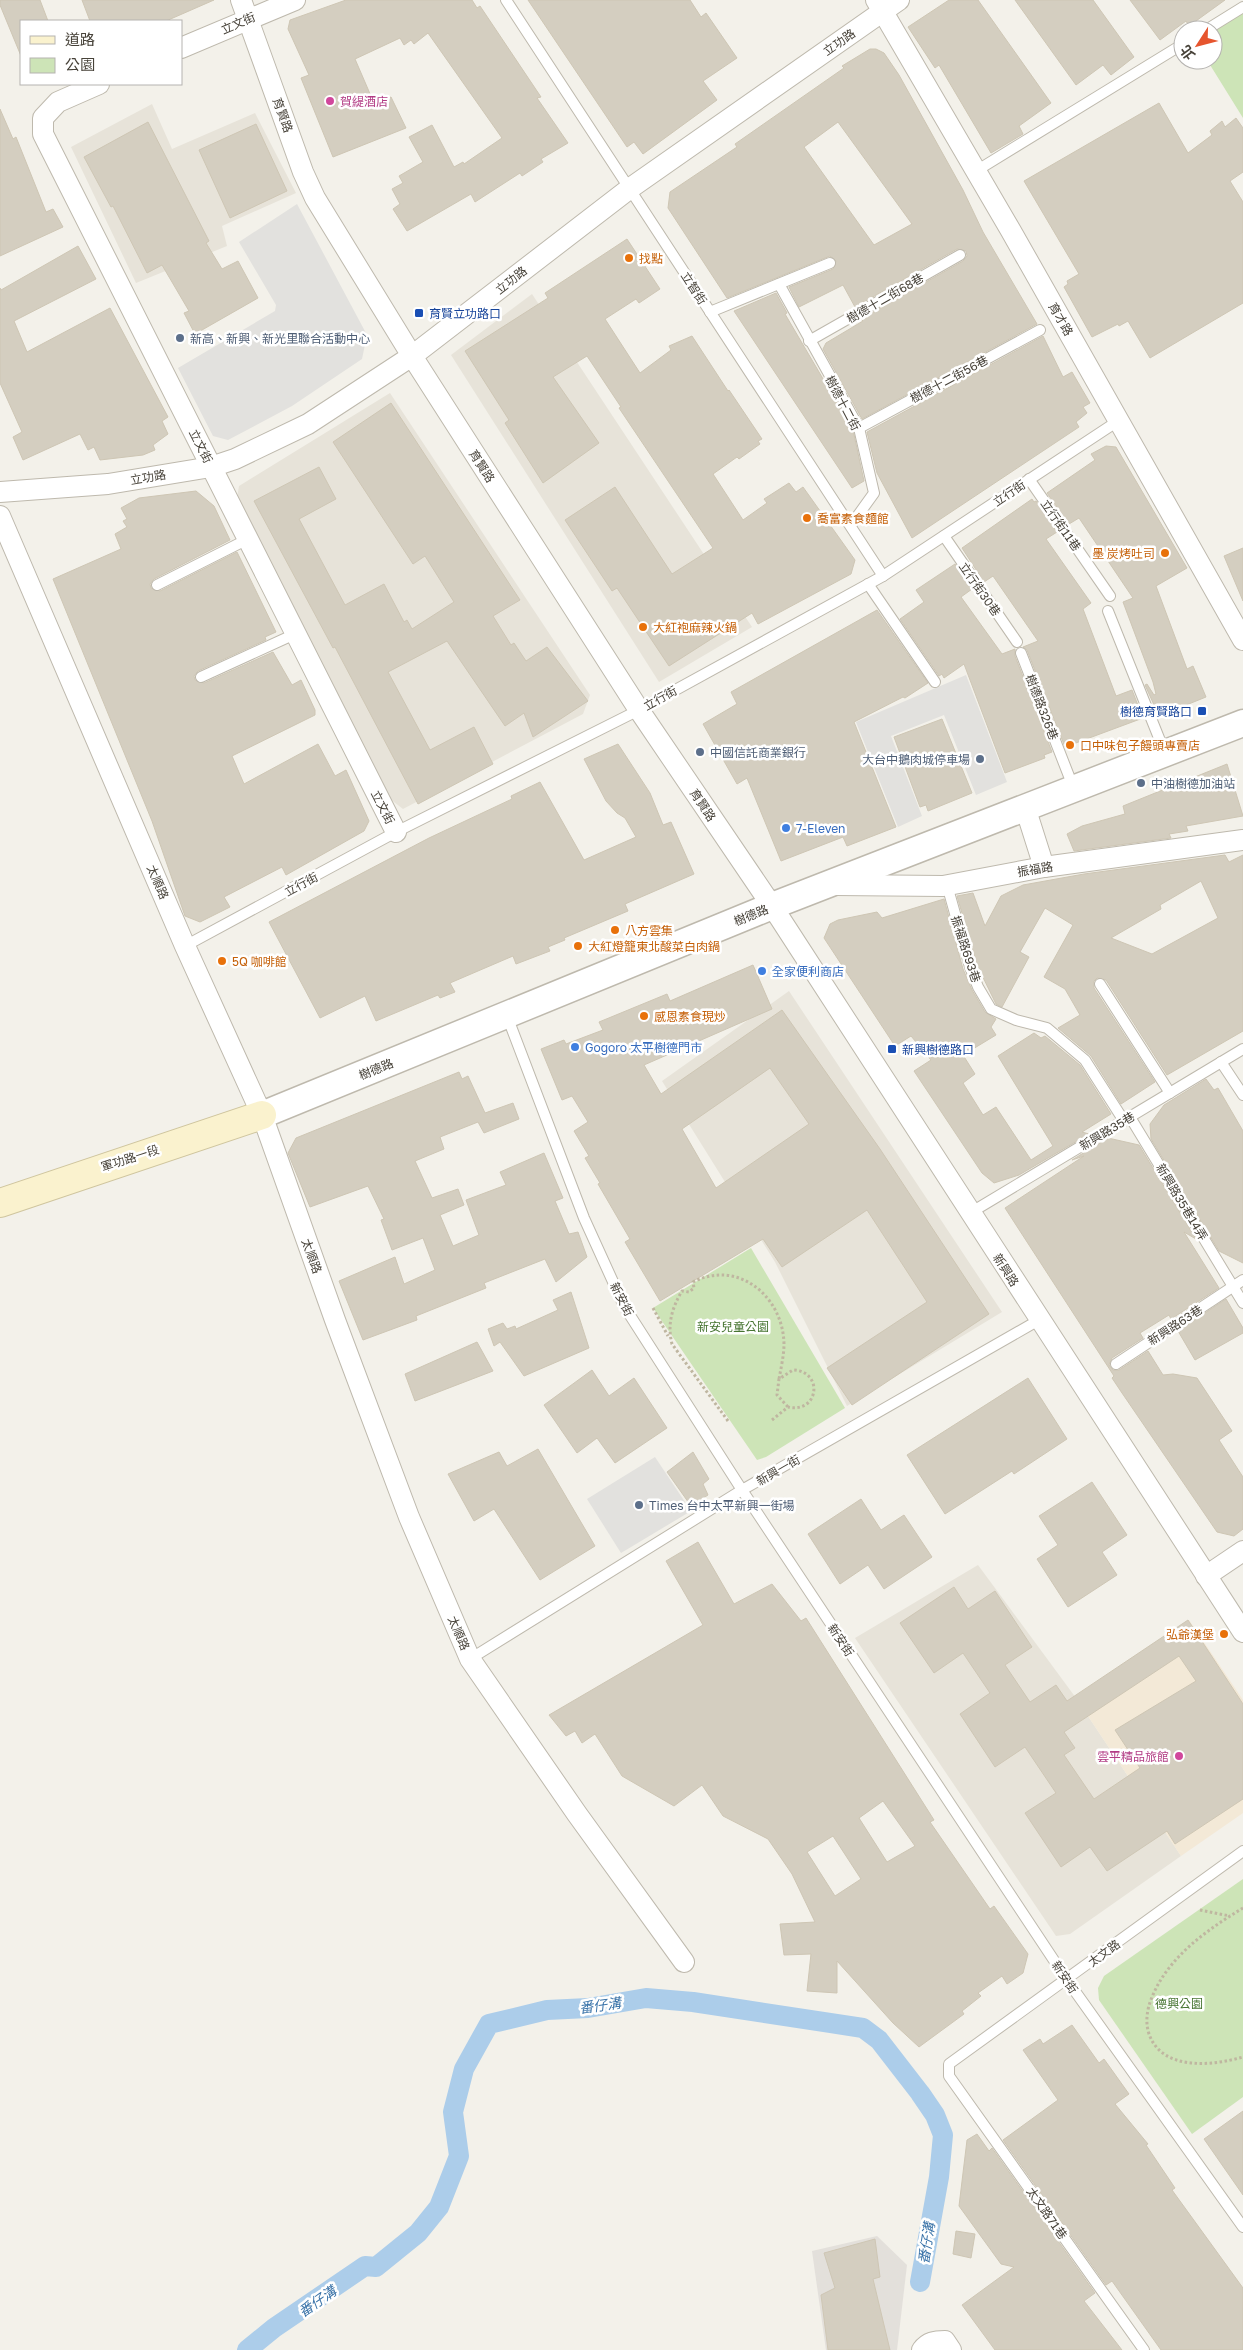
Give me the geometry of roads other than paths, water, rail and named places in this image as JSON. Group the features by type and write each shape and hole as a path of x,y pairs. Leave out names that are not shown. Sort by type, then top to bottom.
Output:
{"main road":[{"name":"軍功路一段","path":"0,1203 262,1115"}],"street":[{"name":"立文街","path":"182,47 245,9 295,0"},
{"name":"立功路","path":"0,492 108,484 211,467 235,459 308,424 412,356 629,189 879,6 899,0"},
{"name":"育才路","path":"879,6 976,171 1243,640"},
{"name":"育賢路","path":"245,9 303,172 315,198 412,356 639,710 772,906"},
{"name":"立文街","path":"97,85 58,102 43,118 42,134 396,832"},
{"name":"太順路","path":"0,516 185,946 262,1115 335,1320 409,1517 470,1659 577,1814 684,1962"},
{"name":"樹德路","path":"262,1115 772,906 1243,723"},
{"path":"1025,807 1044,867"},
{"name":"振福路","path":"827,885 947,885 1044,867 1243,840"},
{"name":"新興路","path":"772,906 970,1214 1243,1632"},
{"path":"1206,1576 1243,1551"},
{"path":"922,2350 928,2344 948,2346"}],"lane":[{"name":"立智街","path":"506,0 883,576"},
{"path":"1222,20 1243,7"},
{"path":"976,171 1173,50"},
{"name":"樹德十二街68巷","path":"810,340 960,255"},
{"path":"710,312 830,263"},
{"name":"樹德十二街","path":"779,284 859,428 874,492 851,525"},
{"name":"樹德十二街56巷","path":"859,428 1040,330"},
{"name":"立行街","path":"185,946 396,832 639,710 883,576 1118,420"},
{"name":"立行街11巷","path":"1029,479 1110,596"},
{"name":"立行街30巷","path":"944,536 1017,642"},
{"path":"157,585 248,539"},
{"path":"868,584 935,682"},
{"path":"1108,611 1165,752"},
{"path":"201,677 296,634"},
{"name":"樹德路326巷","path":"1021,653 1074,789"},
{"name":"振福路693巷","path":"947,885 970,967 978,987 991,1009 1016,1020 1047,1028 1085,1060 1127,1119"},
{"path":"1100,984 1170,1093"},
{"name":"新安街","path":"507,1016 584,1218 624,1306 742,1490 1066,1980 1243,2226"},
{"name":"新興路35巷","path":"970,1214 1243,1049"},
{"path":"1221,1062 1243,1095"},
{"name":"新興路35巷14弄","path":"1127,1119 1243,1303"},
{"name":"新興路63巷","path":"1116,1364 1243,1280"},
{"name":"新興一街","path":"470,1659 742,1490 1039,1320"},
{"name":"太文路","path":"949,2076 949,2064 1243,1851"},
{"name":"太文路71巷","path":"949,2076 1144,2350"}],"waterway":[{"name":"番仔溝","path":"247,2350 274,2328 365,2266 376,2267 418,2233 439,2207 459,2156 453,2112 464,2069 489,2024 547,2010 588,2008 646,1998 693,2002 863,2028 879,2040 935,2115 943,2135 939,2177 920,2282"}],"place":[{"name":"賀緹酒店","path":"330,101"},
{"name":"找點","path":"629,258"},
{"name":"育賢立功路口","path":"419,313"},
{"name":"新高、新興、新光里聯合活動中心","path":"180,338"},
{"name":"喬富素食麵館","path":"807,518"},
{"name":"墨 炭烤吐司","path":"1165,553"},
{"name":"大紅袍麻辣火鍋","path":"643,627"},
{"name":"樹德育賢路口","path":"1202,711"},
{"name":"口中味包子饅頭專賣店","path":"1070,745"},
{"name":"中國信託商業銀行","path":"700,752"},
{"name":"大台中鵝肉城停車場","path":"980,759"},
{"name":"中油樹德加油站","path":"1141,783"},
{"name":"7-Eleven","path":"786,828"},
{"name":"八方雲集","path":"615,930"},
{"name":"大紅燈籠東北酸菜白肉鍋","path":"578,946"},
{"name":"5Q 咖啡館","path":"222,961"},
{"name":"全家便利商店","path":"762,971"},
{"name":"感恩素食現炒","path":"644,1016"},
{"name":"Gogoro 太平樹德門市","path":"575,1047"},
{"name":"新興樹德路口","path":"892,1049"},
{"name":"Times 台中太平新興一街場","path":"639,1505"},
{"name":"弘爺漢堡","path":"1224,1634"},
{"name":"雲平精品旅館","path":"1179,1756"}],"park label":[{"name":"新安兒童公園","path":"733,1326"},
{"name":"德興公園","path":"1179,2003"}]}
